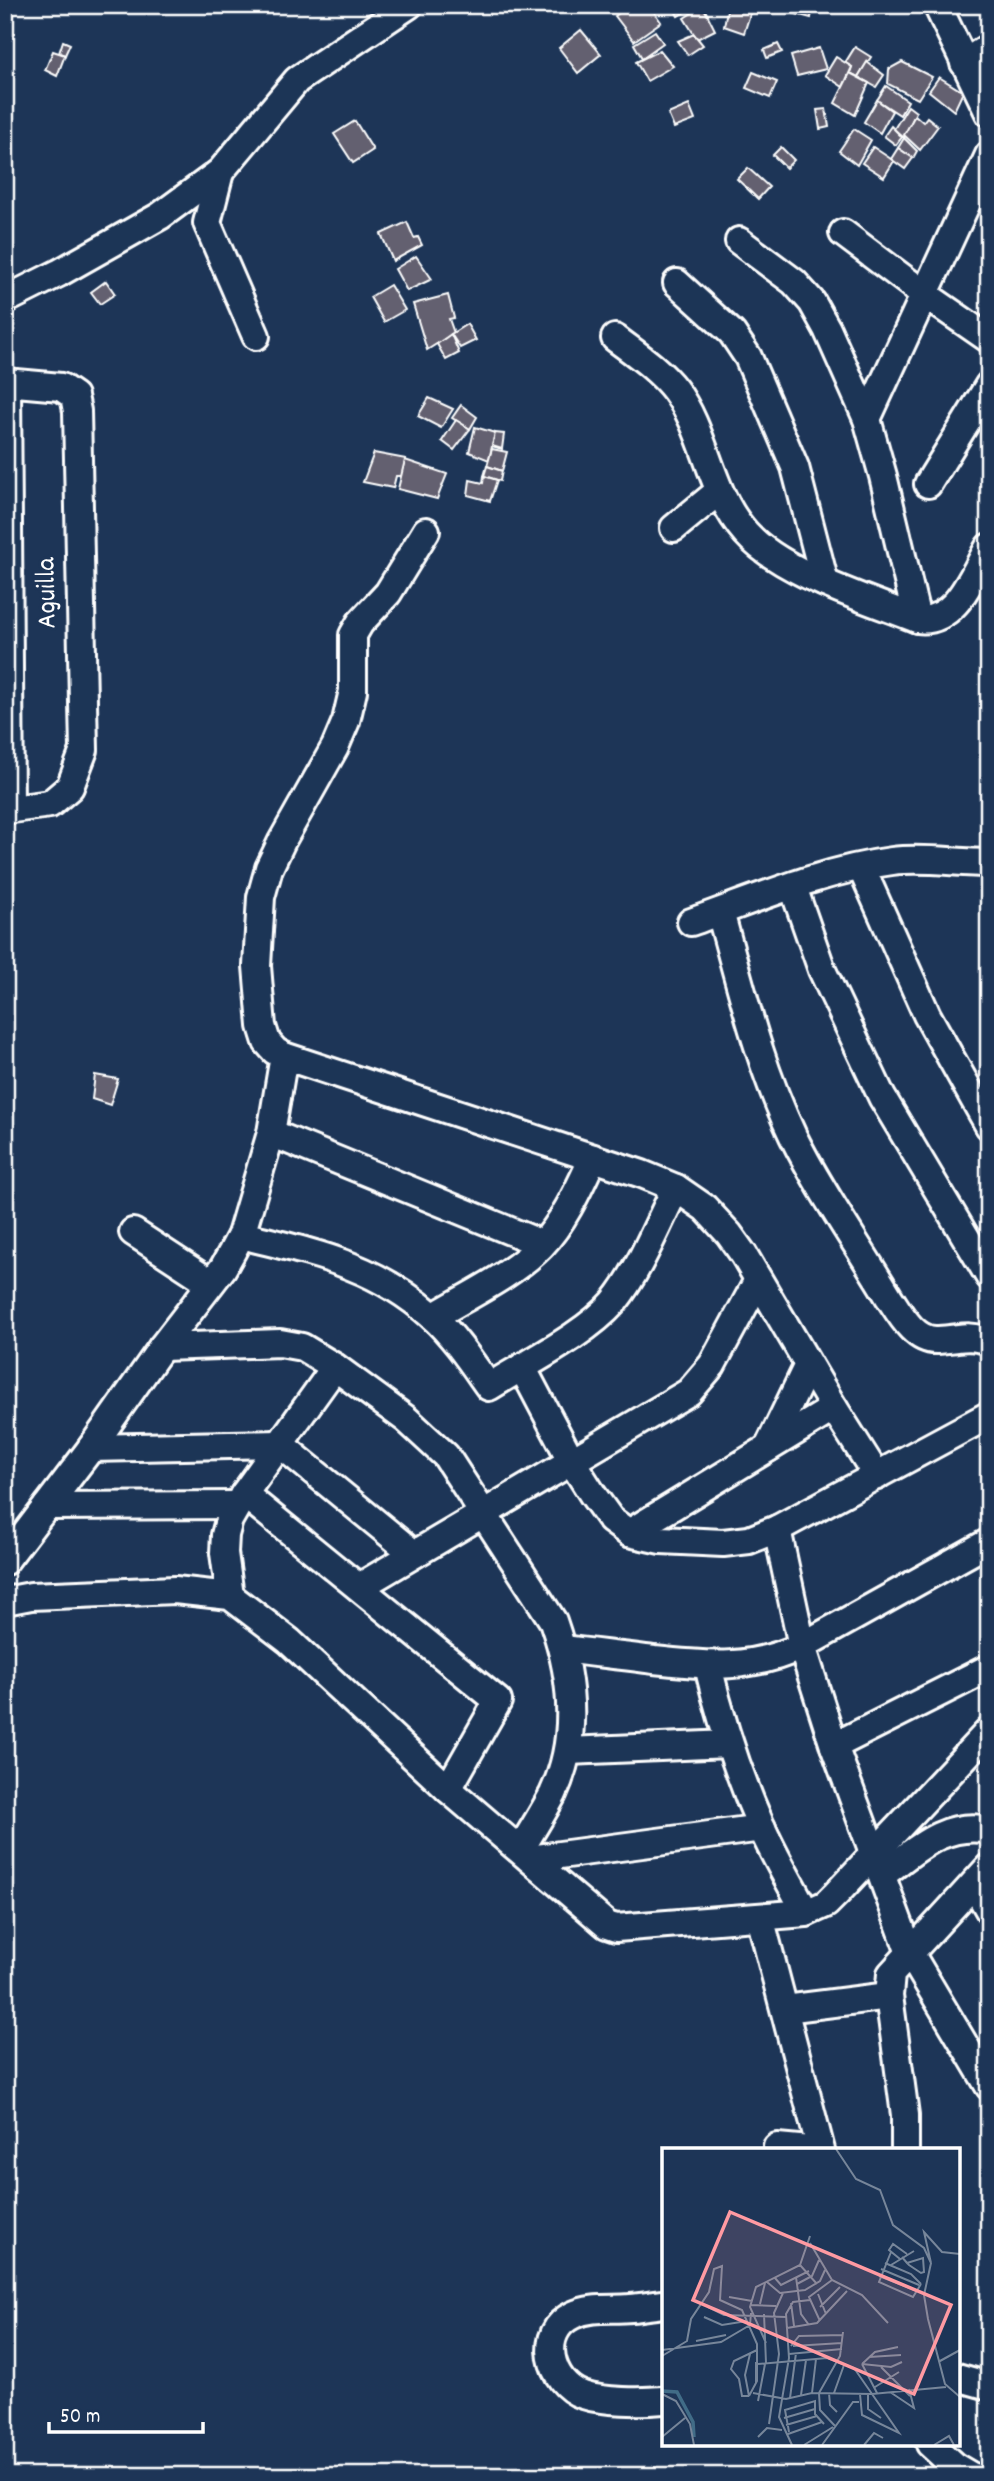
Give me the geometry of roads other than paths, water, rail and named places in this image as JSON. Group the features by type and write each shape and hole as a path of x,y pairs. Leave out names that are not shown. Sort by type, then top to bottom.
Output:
{"street":[{"path":"5,300 60,273 160,216 220,172 297,80 409,5"},
{"path":"937,5 989,113"},
{"path":"964,63 989,47"},
{"path":"867,419 989,155"},
{"path":"220,172 207,223 256,336"},
{"path":"843,233 989,339"},
{"path":"739,242 794,282 812,302 831,339 867,419 916,619"},
{"path":"677,283 732,333 748,357 795,467 825,583"},
{"path":"615,338 660,372 676,391 687,409 730,513 747,535 767,551 825,583 927,621 949,610 989,547"},
{"path":"6,382 8,810"},
{"name":"Aguilla","path":"6,382 61,387 74,396 77,411 84,750 70,788 50,804 8,810"},
{"path":"928,484 989,385"},
{"path":"674,528 719,491"},
{"path":"426,531 401,575 360,623 354,635 353,691 346,721 335,747 269,868 261,897 257,966 261,1018 267,1042 284,1056 676,1188 705,1208 744,1255 877,1476"},
{"path":"691,922 861,867 894,861 929,859 989,863"},
{"path":"861,867 927,1015 989,1126"},
{"path":"793,887 822,970 882,1097 989,1276"},
{"path":"720,912 760,1051 794,1138 889,1297 905,1321 922,1336 935,1341 971,1336 989,1341"},
{"path":"5,1561 223,1268 241,1235 271,1133 284,1056"},
{"path":"271,1133 542,1244"},
{"path":"433,1317 519,1265 542,1244 573,1199 593,1158"},
{"path":"241,1235 319,1255 380,1278 433,1317 464,1352 489,1387 575,1334 613,1302 635,1267 676,1188"},
{"path":"133,1232 211,1283"},
{"path":"359,1587 671,1405 700,1381 712,1366 758,1280"},
{"path":"162,1347 280,1343 302,1347 335,1367 428,1437 446,1456 553,1621 563,1649 570,1683 572,1712 568,1751 552,1796 525,1854"},
{"path":"768,1448 808,1365"},
{"path":"230,1596 224,1553 229,1520 240,1499 335,1367"},
{"path":"522,1367 572,1462 611,1520 629,1533 662,1540 723,1543 749,1540 777,1529 989,1415"},
{"path":"629,1533 834,1408"},
{"path":"91,1447 280,1444 414,1554"},
{"path":"47,1506 240,1499 359,1587 498,1701 448,1789"},
{"path":"777,1529 803,1646 834,1746 910,1954 989,2086"},
{"path":"563,1649 708,1665 737,1665 761,1661 803,1646 989,1542"},
{"path":"5,1601 31,1596 175,1590 230,1596 289,1641 448,1789 607,1925 616,1928 806,1913 826,1904 878,1864 933,1838 951,1830 973,1827 989,1830"},
{"path":"708,1665 729,1744 762,1828 806,1913"},
{"path":"834,1746 989,1668"},
{"path":"878,1864 989,1731"},
{"path":"568,1751 729,1744"},
{"path":"525,1854 762,1828"},
{"path":"905,2148 905,2115 889,1996 891,1974 981,1875"},
{"path":"981,1875 989,1910"},
{"path":"760,1917 820,2148"},
{"path":"785,2010 889,1996"},
{"path":"777,2147 788,2148"},
{"path":"662,2304 595,2308 571,2316 558,2327 549,2346 552,2364 565,2384 582,2395 662,2400"},
{"path":"959,2378 989,2386"},
{"path":"932,2446 954,2466 971,2476"}]}
